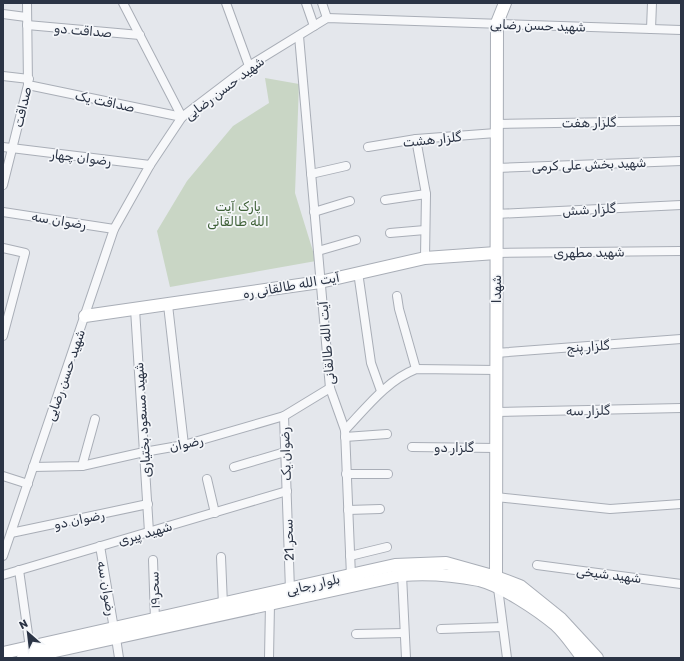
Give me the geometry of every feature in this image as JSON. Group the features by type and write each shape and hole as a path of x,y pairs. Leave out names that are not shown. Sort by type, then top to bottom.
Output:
{"main road":[{"name":"شهدا","path":"497,582 497,23 505,3"},
{"name":"آیت الله طالقانی ره","path":"85,316 320,282 358,272 425,258 496,253"},
{"name":"بلوار رجایی","path":"23,658 115,633 155,620 395,565 446,563 497,582 557,625 583,658"},
{"name":"بلوار رجایی","path":"3,653 270,604 402,575 419,574 446,575 520,586 543,603 571,629 597,658"}],"street":[{"name":"صداقت","path":"3,182 29,82 26,21 27,3"},
{"path":"123,3 182,117"},
{"path":"226,3 249,66"},
{"path":"306,3 314,26"},
{"path":"322,3 327,18"},
{"path":"651,28 652,3"},
{"name":"صداقت دو","path":"3,14 26,21 140,35"},
{"name":"شهید حسن رضایی","path":"3,556 114,229 150,165 182,117 249,66 327,18 681,30"},
{"name":"آیت الله طالقانی","path":"299,36 330,388 345,434 351,576"},
{"name":"صداقت یک","path":"3,76 182,117"},
{"name":"گلزار هفت","path":"496,128 681,121"},
{"name":"گلزار هشت","path":"368,147 496,128"},
{"path":"416,139 426,194 425,258"},
{"name":"رضوان چهار","path":"3,147 150,165"},
{"name":"شهید بخش علی کرمی","path":"496,168 681,161"},
{"path":"311,174 346,166"},
{"path":"385,200 426,194"},
{"path":"314,212 350,201"},
{"name":"گلزار شش","path":"496,214 681,205"},
{"name":"رضوان سه","path":"3,212 114,229"},
{"path":"390,233 425,230"},
{"path":"318,250 356,240"},
{"path":"3,248 25,253 3,336"},
{"name":"شهید مطهری","path":"496,253 681,251"},
{"path":"358,272 371,363 381,391"},
{"path":"397,296 399,309 416,369"},
{"path":"168,304 184,445"},
{"name":"شهید مسعود بختیاری","path":"134,309 149,532"},
{"name":"گلزار پنج","path":"496,353 681,339"},
{"path":"345,434 381,391 403,374 416,369 496,370"},
{"name":"رضوان","path":"33,467 82,466 144,452 184,445 284,416 330,388"},
{"name":"گلزار سه","path":"496,412 681,408"},
{"name":"رضوان یک","path":"284,416 287,491"},
{"path":"82,466 95,419"},
{"path":"345,434 387,434"},
{"name":"گلزار دو","path":"412,447 496,448"},
{"path":"234,467 285,452"},
{"path":"346,474 388,474"},
{"path":"3,476 28,484"},
{"path":"207,479 215,512"},
{"name":"شهید پیری","path":"3,575 287,491"},
{"name":"سحر 21","path":"287,491 290,590"},
{"path":"496,497 610,509 681,504"},
{"name":"رضوان دو","path":"11,533 148,504"},
{"path":"348,510 380,509"},
{"name":"رضوان سه","path":"100,546 119,658"},
{"path":"350,556 387,547"},
{"path":"221,557 223,605"},
{"name":"سحر۱۹","path":"153,560 155,620"},
{"name":"شهید شیخی","path":"537,565 681,584"},
{"path":"19,570 30,648"},
{"path":"402,575 406,658"},
{"path":"497,582 507,658"},
{"path":"269,658 270,604"},
{"path":"441,629 502,627"},
{"path":"356,634 404,633"}],"green space":[{"name":"پارک آیت الله طالقانی","path":"265,78 299,84 295,193 316,261 170,287 157,231 187,181 233,126 269,103"}]}
